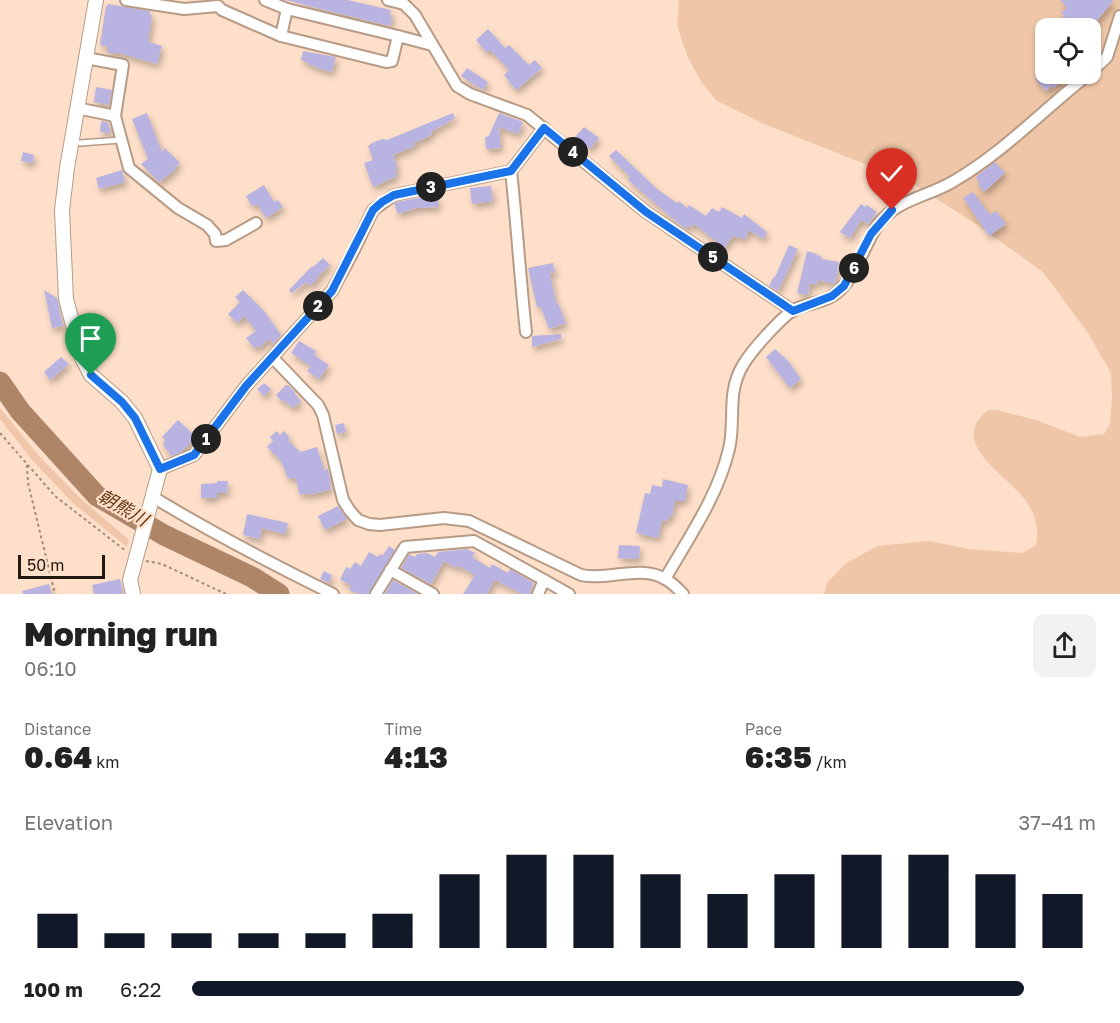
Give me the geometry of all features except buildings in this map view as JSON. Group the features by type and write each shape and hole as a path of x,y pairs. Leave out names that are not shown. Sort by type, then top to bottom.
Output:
{"street":[{"path":"96,0 62,210 66,299 82,358 91,375 122,402 135,418 160,469 130,579 133,594"},
{"path":"126,0 184,9 219,3 222,10 281,36 386,62 392,62 398,36"},
{"path":"265,0 287,9 432,45"},
{"path":"388,0 404,4 415,15 457,86 470,94 527,115 646,212 793,311"},
{"path":"281,36 287,9"},
{"path":"1101,63 1107,57 1120,16"},
{"path":"86,58 123,65 115,116 129,168 178,208 207,225 215,234 216,241 226,240 256,223"},
{"path":"665,579 717,488 730,447 732,395 743,365 769,333 793,311 832,296 844,286 871,234 892,210 953,182 990,158 1076,84"},
{"path":"77,108 115,116"},
{"path":"160,469 194,455 246,386 332,291 373,210 382,202 394,195 511,171 544,128"},
{"path":"511,171 526,332"},
{"path":"273,358 318,405 323,415 343,500 358,520 380,525 444,518 469,521 581,575 592,577 634,573 652,574 665,579 683,594"},
{"path":"153,497 203,528 303,581 333,594"},
{"path":"376,594 405,547 474,541 569,594"},
{"path":"538,594 547,559"},
{"path":"390,570 433,594"}],"lane":[{"path":"80,143 121,140"}],"path":[{"path":"0,433 55,496 136,554 226,594"},
{"path":"27,465 28,483 55,594"}],"shaded area":[{"path":"679,0 1120,0 1120,594 824,594 827,583 845,564 877,546 929,541 968,549 1023,553 1036,545 1037,527 1032,511 1026,501 984,458 977,447 974,435 977,423 988,410 997,410 1036,420 1080,437 1104,434 1110,424 1111,373 1088,333 1043,272 973,222 910,182 762,123 717,101 702,83 688,58 677,25"},
{"path":"0,408 39,456 80,498 129,540 127,547 73,503 33,461 0,419"}],"waterway":[{"name":"朝熊川","path":"0,382 20,411 97,496 164,535 252,577 279,594"}],"route":[{"path":"91,375 122,402 135,418 160,469 194,455 246,386 332,291 373,210 394,195 511,171 544,128 646,212 793,311 832,296 844,286 871,234 892,210"}]}
